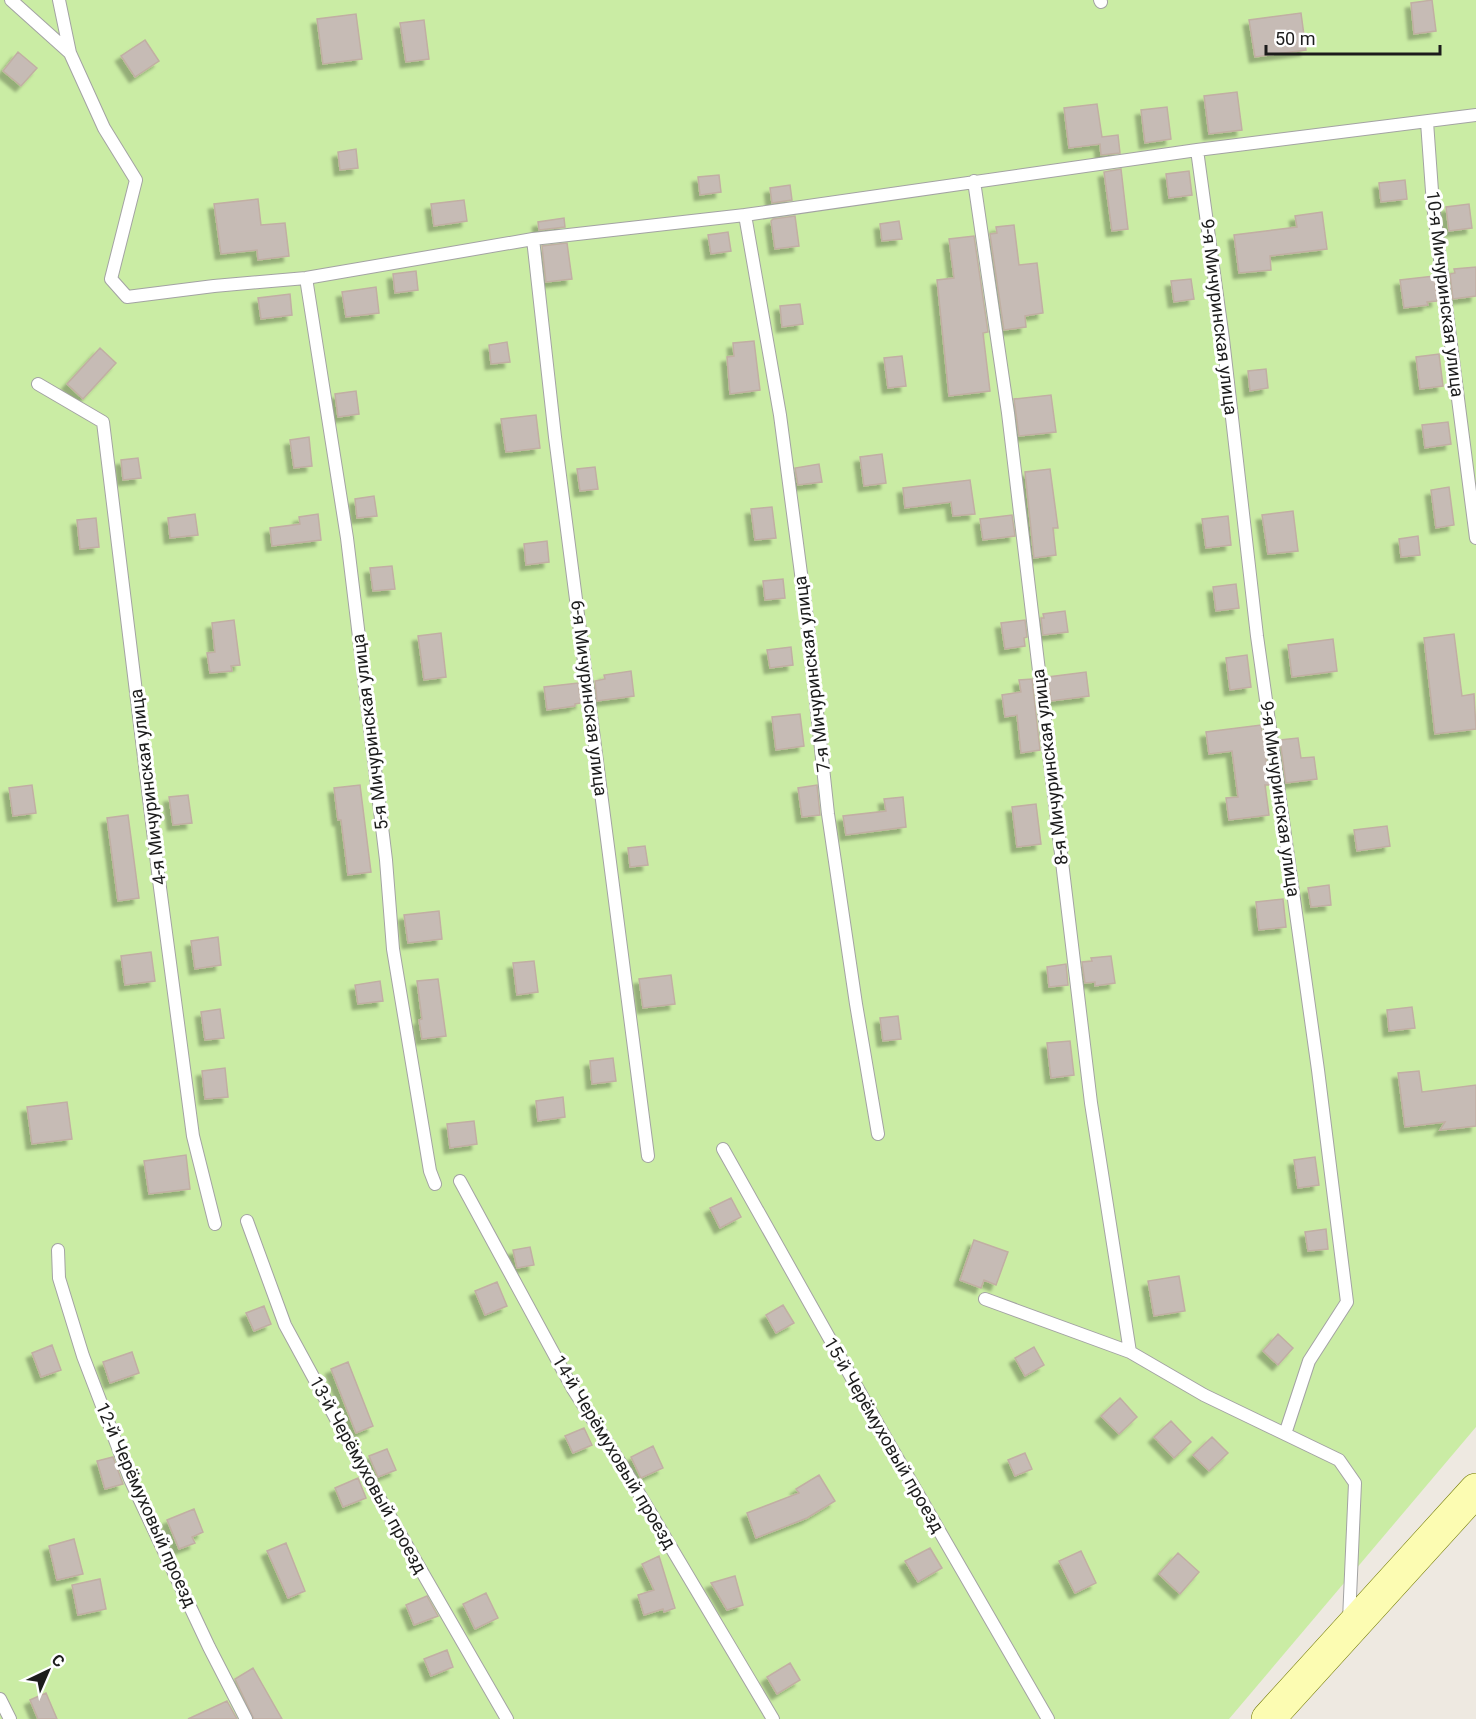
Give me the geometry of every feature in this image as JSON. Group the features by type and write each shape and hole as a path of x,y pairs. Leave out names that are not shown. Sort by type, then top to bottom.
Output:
{"main road":[{"path":"1268,1719 1476,1490"}],"lane":[{"path":"11,0 70,53"},
{"path":"59,0 70,53 104,128 136,180 111,279 127,297 306,278 533,239 746,215 1197,150 1476,115"},
{"name":"10-я Мичуринская улица","path":"1427,122 1433,205 1476,538"},
{"name":"9-я Мичуринская улица","path":"1197,150 1223,339 1257,636 1318,1070 1347,1302 1309,1361 1285,1434"},
{"name":"8-я Мичуринская улица","path":"974,181 1008,412 1091,1103 1130,1352"},
{"name":"7-я Мичуринская улица","path":"746,215 780,415 807,619 828,814 878,1134"},
{"name":"6-я Мичуринская улица","path":"533,239 555,436 648,1156"},
{"name":"5-я Мичуринская улица","path":"306,278 348,549 386,860 393,949 430,1171 435,1184"},
{"name":"4-я Мичуринская улица","path":"38,384 103,422 191,1124 215,1224"},
{"name":"15-й Черёмуховый проезд","path":"723,1149 880,1430 1048,1719"},
{"name":"14-й Черёмуховый проезд","path":"460,1181 573,1389 628,1475 773,1719"},
{"name":"13-й Черёмуховый проезд","path":"247,1221 285,1325 373,1487 507,1719"},
{"name":"12-й Черёмуховый проезд","path":"58,1250 59,1278 83,1356 130,1479 209,1647 246,1719"},
{"path":"985,1299 1130,1352 1204,1395 1339,1460 1355,1483 1349,1630"},
{"path":"0,1699 10,1719"}],"green space":[{"path":"0,0 1476,0 1476,1427 1229,1719 0,1719"}],"building":[{"path":"1432,0 1436,31 1414,34 1411,3"},
{"path":"1301,13 1306,50 1255,57 1249,20"},
{"path":"356,14 362,59 323,64 317,19"},
{"path":"424,20 429,59 406,62 400,23"},
{"path":"145,40 159,61 135,77 121,56"},
{"path":"18,52 37,68 21,86 3,71"},
{"path":"1237,92 1242,130 1209,134 1204,96"},
{"path":"1097,104 1102,137 1118,135 1120,153 1101,155 1100,144 1069,148 1064,108"},
{"path":"1167,107 1171,139 1145,143 1141,110"},
{"path":"356,149 358,168 340,170 338,152"},
{"path":"1121,169 1128,229 1112,231 1104,172"},
{"path":"1189,171 1192,195 1169,198 1166,174"},
{"path":"719,175 721,192 700,195 698,177"},
{"path":"1405,180 1407,199 1381,202 1379,183"},
{"path":"790,185 792,200 772,203 770,188"},
{"path":"258,199 261,225 285,223 289,256 258,260 257,250 221,254 214,204"},
{"path":"464,200 467,221 434,226 431,204"},
{"path":"1469,204 1472,228 1449,231 1446,207"},
{"path":"1322,212 1327,249 1270,256 1271,270 1239,273 1234,235 1297,227 1295,216"},
{"path":"795,216 799,246 775,249 771,221"},
{"path":"564,218 565,227 539,230 538,222"},
{"path":"899,221 902,239 882,241 880,224"},
{"path":"1014,225 1019,265 1037,263 1043,313 1025,316 1026,327 1004,330 990,234 997,233 996,227"},
{"path":"728,232 731,251 711,254 708,235"},
{"path":"974,236 988,332 983,333 990,391 949,396 937,280 954,278 949,239"},
{"path":"567,243 572,279 546,282 542,246"},
{"path":"1476,267 1476,296 1453,299 1450,274 1455,273 1454,269"},
{"path":"416,271 418,290 395,293 393,274"},
{"path":"1434,276 1437,301 1427,302 1428,305 1404,308 1400,280"},
{"path":"1191,279 1194,299 1174,302 1171,281"},
{"path":"376,287 379,313 346,317 342,292"},
{"path":"290,294 292,315 261,319 258,298"},
{"path":"800,304 803,324 782,327 780,306"},
{"path":"754,341 760,390 730,394 727,357 734,356 733,343"},
{"path":"507,342 510,362 491,364 489,345"},
{"path":"100,348 116,363 83,399 67,384"},
{"path":"1439,354 1443,386 1420,389 1416,357"},
{"path":"902,356 906,386 888,388 884,358"},
{"path":"1266,369 1268,388 1250,391 1248,371"},
{"path":"356,391 359,414 338,417 335,394"},
{"path":"1051,395 1056,432 1019,436 1014,399"},
{"path":"536,415 540,448 506,452 501,419"},
{"path":"1448,422 1451,444 1425,448 1422,425"},
{"path":"309,437 312,466 294,468 290,440"},
{"path":"882,454 886,483 864,486 860,457"},
{"path":"138,458 141,478 123,480 121,460"},
{"path":"819,464 822,482 798,485 795,468"},
{"path":"595,467 598,489 580,491 577,469"},
{"path":"1050,469 1058,528 1053,528 1056,555 1034,558 1025,472"},
{"path":"970,480 975,514 953,516 951,502 905,508 903,488"},
{"path":"1449,487 1454,525 1436,528 1431,490"},
{"path":"374,496 377,516 357,518 355,499"},
{"path":"772,507 776,538 755,540 751,509"},
{"path":"1293,511 1298,551 1268,554 1262,515"},
{"path":"195,514 198,535 170,538 168,518"},
{"path":"318,514 321,540 272,546 270,528 300,524 299,517"},
{"path":"1012,515 1015,536 983,540 980,519"},
{"path":"1228,516 1231,545 1206,548 1202,519"},
{"path":"96,518 99,547 80,549 77,520"},
{"path":"1418,536 1420,555 1401,557 1399,539"},
{"path":"547,541 549,562 526,565 524,544"},
{"path":"392,566 395,589 373,591 370,568"},
{"path":"783,579 785,598 765,600 763,581"},
{"path":"1236,584 1239,608 1216,611 1213,587"},
{"path":"1065,611 1068,632 1043,635 1041,618 1044,618 1043,614"},
{"path":"234,620 240,665 231,666 232,671 210,673 207,653 215,652 212,623"},
{"path":"1025,620 1027,637 1024,638 1025,646 1005,649 1001,623"},
{"path":"441,633 446,677 424,680 418,636"},
{"path":"1454,634 1462,696 1474,694 1476,729 1435,734 1424,638"},
{"path":"1333,639 1337,671 1292,677 1288,645"},
{"path":"791,647 793,665 770,668 767,650"},
{"path":"1247,655 1251,687 1230,690 1226,658"},
{"path":"631,671 634,696 597,701 595,681 605,679 604,675"},
{"path":"1086,672 1089,696 1051,701 1048,677"},
{"path":"1032,679 1040,750 1021,753 1017,715 1005,717 1002,695 1021,692 1019,680"},
{"path":"578,683 581,703 547,710 544,687"},
{"path":"800,714 804,746 776,750 772,717"},
{"path":"1261,725 1270,785 1265,785 1269,815 1229,820 1226,798 1238,797 1232,751 1209,754 1206,732"},
{"path":"1298,738 1301,758 1314,757 1317,779 1286,783 1280,740"},
{"path":"32,785 36,813 13,816 9,788"},
{"path":"360,785 371,872 348,875 341,820 338,820 334,788"},
{"path":"817,785 820,815 802,817 798,788"},
{"path":"188,795 192,823 173,825 169,797"},
{"path":"903,797 906,827 846,835 843,816 886,811 884,799"},
{"path":"1036,804 1041,844 1017,847 1012,807"},
{"path":"128,815 139,898 118,901 107,818"},
{"path":"1387,826 1390,846 1357,851 1354,830"},
{"path":"645,846 648,865 630,867 628,848"},
{"path":"1329,885 1331,905 1311,907 1308,888"},
{"path":"1283,899 1286,927 1259,930 1256,902"},
{"path":"439,911 442,939 408,943 404,915"},
{"path":"218,937 221,965 195,969 191,941"},
{"path":"151,952 155,981 125,985 121,956"},
{"path":"1111,956 1115,983 1095,986 1095,982 1085,983 1082,962 1092,961 1091,958"},
{"path":"534,961 538,992 517,995 513,963"},
{"path":"1066,964 1068,985 1049,987 1047,967"},
{"path":"671,975 675,1004 643,1008 639,979"},
{"path":"438,979 446,1036 422,1039 417,981"},
{"path":"380,981 383,1001 358,1004 355,985"},
{"path":"1412,1007 1415,1028 1389,1031 1387,1010"},
{"path":"220,1009 224,1038 205,1040 201,1012"},
{"path":"898,1016 901,1039 883,1041 880,1018"},
{"path":"1070,1041 1074,1075 1051,1078 1047,1043"},
{"path":"613,1058 616,1081 592,1084 590,1061"},
{"path":"225,1068 228,1097 205,1099 202,1071"},
{"path":"1419,1071 1422,1092 1476,1085 1476,1126 1440,1130 1445,1122 1405,1127 1398,1073"},
{"path":"563,1097 565,1117 538,1121 536,1101"},
{"path":"67,1102 72,1139 32,1144 27,1107"},
{"path":"474,1121 477,1144 450,1148 447,1124"},
{"path":"186,1155 190,1189 149,1194 144,1161"},
{"path":"1315,1157 1319,1185 1298,1188 1294,1160"},
{"path":"731,1198 741,1217 720,1228 710,1208"},
{"path":"1326,1229 1328,1249 1308,1251 1305,1232"},
{"path":"974,1240 1008,1252 996,1285 984,1280 981,1288 960,1280"},
{"path":"530,1247 534,1265 517,1268 513,1250"},
{"path":"1179,1276 1185,1311 1154,1316 1148,1281"},
{"path":"497,1282 507,1306 485,1315 475,1291"},
{"path":"783,1305 794,1323 776,1333 766,1315"},
{"path":"264,1306 271,1324 254,1331 246,1313"},
{"path":"1278,1334 1293,1348 1278,1365 1263,1351"},
{"path":"52,1345 61,1370 41,1377 32,1353"},
{"path":"1034,1347 1044,1365 1025,1376 1015,1358"},
{"path":"132,1352 139,1373 110,1383 103,1362"},
{"path":"348,1362 373,1426 356,1433 331,1369"},
{"path":"1120,1398 1137,1417 1119,1434 1101,1416"},
{"path":"1171,1421 1191,1442 1174,1458 1154,1437"},
{"path":"584,1428 592,1445 573,1453 565,1436"},
{"path":"1212,1437 1228,1453 1209,1471 1193,1455"},
{"path":"653,1446 663,1468 641,1478 631,1457"},
{"path":"387,1449 396,1470 378,1477 369,1456"},
{"path":"1025,1453 1032,1469 1015,1476 1008,1460"},
{"path":"113,1457 123,1484 105,1489 97,1461"},
{"path":"819,1475 835,1501 807,1518 756,1538 747,1513 799,1493 796,1489"},
{"path":"358,1478 366,1498 343,1507 335,1488"},
{"path":"194,1509 203,1532 192,1537 195,1543 179,1549 167,1520"},
{"path":"74,1539 83,1574 57,1580 49,1546"},
{"path":"286,1543 305,1591 288,1598 267,1551"},
{"path":"930,1548 942,1568 918,1582 905,1561"},
{"path":"1081,1551 1096,1583 1075,1593 1059,1561"},
{"path":"1178,1553 1199,1572 1180,1594 1159,1574"},
{"path":"659,1556 675,1608 644,1615 638,1595 654,1590 642,1564"},
{"path":"735,1576 743,1605 727,1610 711,1583"},
{"path":"100,1579 106,1609 78,1615 72,1585"},
{"path":"486,1593 498,1618 475,1629 463,1604"},
{"path":"427,1596 438,1616 414,1625 406,1605"},
{"path":"447,1650 453,1667 431,1676 424,1659"},
{"path":"790,1663 800,1680 777,1694 767,1677"},
{"path":"253,1668 282,1719 254,1719 235,1679"},
{"path":"46,1693 57,1719 38,1719 30,1700"},
{"path":"227,1701 237,1719 188,1719"}]}
